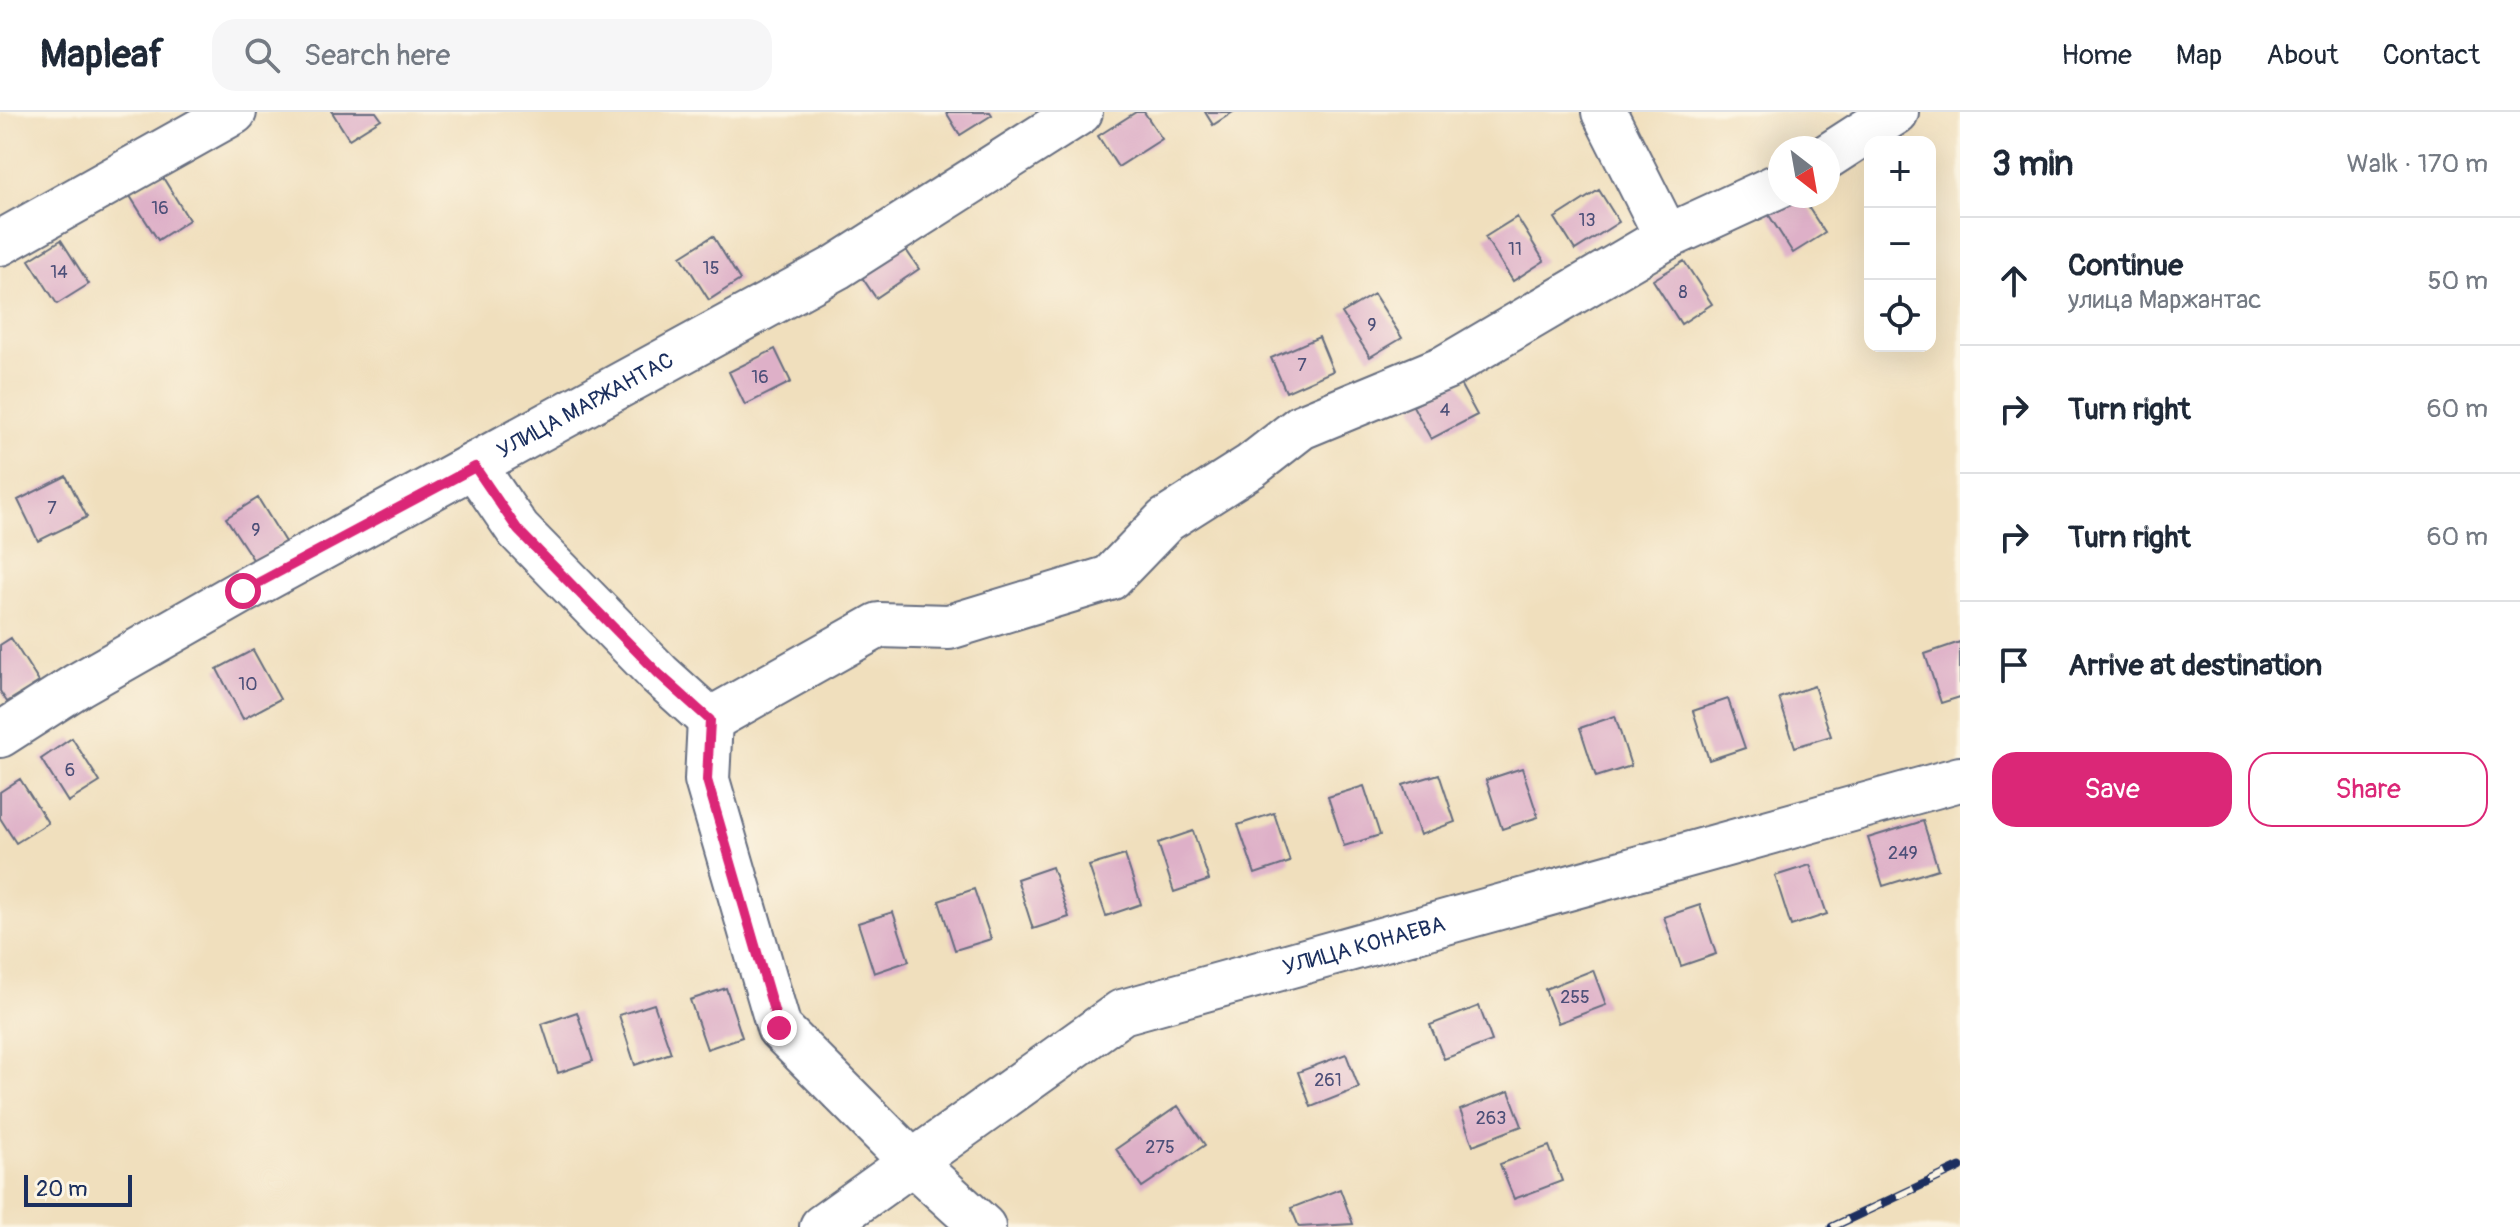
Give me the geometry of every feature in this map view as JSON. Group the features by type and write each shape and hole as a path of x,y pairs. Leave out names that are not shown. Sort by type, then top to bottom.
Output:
{"street":[{"path":"0,243 234,112"},
{"name":"УЛИЦА МАРЖАНТАС","path":"0,735 78,685 837,267 1080,112"},
{"path":"1604,112 1667,237"},
{"path":"1840,148 1896,112"},
{"path":"710,720 879,625 949,627 1110,578 1166,520 1251,466 1301,427 1446,367 1667,237 1768,191"},
{"path":"475,467 518,530 659,674 710,720"},
{"path":"710,720 707,780 779,1028 914,1164 983,1227"},
{"name":"УЛИЦА КОНАЕВА","path":"822,1227 1122,1012 1960,779"}],"building":[{"path":"332,112 376,112 381,119 349,139"},
{"path":"946,112 990,112 992,115 960,135"},
{"path":"1136,112 1144,112 1162,139 1118,167 1098,136"},
{"path":"1205,112 1233,112 1213,125"},
{"path":"162,176 189,220 158,240 130,196"},
{"path":"1599,190 1619,222 1575,250 1555,218"},
{"path":"1809,208 1825,233 1793,253 1765,209"},
{"path":"1517,217 1544,261 1513,281 1485,237"},
{"path":"713,236 740,280 709,300 681,256"},
{"path":"898,238 919,269 876,298 855,267"},
{"path":"61,240 89,284 57,304 29,260"},
{"path":"1684,261 1712,304 1681,324 1653,280"},
{"path":"1374,294 1402,338 1370,357 1342,313"},
{"path":"1319,337 1333,371 1286,392 1271,358"},
{"path":"775,349 791,382 745,405 729,372"},
{"path":"1459,382 1477,415 1431,439 1413,406"},
{"path":"66,476 87,517 38,541 18,500"},
{"path":"258,498 285,542 254,561 226,518"},
{"path":"11,638 39,682 7,702 0,691 0,645"},
{"path":"1960,642 1960,697 1941,703 1925,654"},
{"path":"253,650 280,699 243,719 217,669"},
{"path":"1814,686 1831,736 1795,747 1779,698"},
{"path":"1728,699 1745,748 1709,760 1693,711"},
{"path":"1615,716 1631,766 1596,777 1580,728"},
{"path":"72,738 100,782 68,802 41,759"},
{"path":"1522,768 1538,817 1502,829 1486,780"},
{"path":"1439,774 1455,822 1420,835 1403,785"},
{"path":"20,779 48,823 16,843 0,818 0,792"},
{"path":"1364,786 1380,835 1344,846 1328,797"},
{"path":"1274,813 1290,862 1255,874 1238,825"},
{"path":"1923,821 1938,869 1883,886 1868,838"},
{"path":"1193,831 1209,880 1174,892 1158,843"},
{"path":"1125,855 1141,904 1106,916 1089,866"},
{"path":"1810,865 1827,914 1791,926 1775,876"},
{"path":"1052,867 1069,917 1033,929 1017,879"},
{"path":"974,889 991,939 955,950 939,901"},
{"path":"1700,905 1716,954 1681,966 1664,917"},
{"path":"893,912 909,961 874,973 858,923"},
{"path":"1593,970 1606,1005 1558,1023 1545,989"},
{"path":"726,988 742,1037 707,1049 690,1000"},
{"path":"654,1004 671,1053 635,1065 619,1015"},
{"path":"1479,1006 1492,1041 1444,1059 1430,1025"},
{"path":"577,1012 593,1061 558,1073 542,1024"},
{"path":"1346,1054 1359,1088 1311,1107 1298,1072"},
{"path":"1509,1091 1522,1126 1473,1145 1460,1110"},
{"path":"1178,1106 1205,1145 1142,1187 1116,1149"},
{"path":"1549,1146 1562,1181 1514,1199 1500,1164"},
{"path":"1340,1189 1353,1224 1299,1227 1291,1208"}],"railway":[{"path":"1832,1227 1960,1167"}],"route":[{"path":"243,591 475,467 518,530 659,674 710,720 707,780 779,1028"}]}
